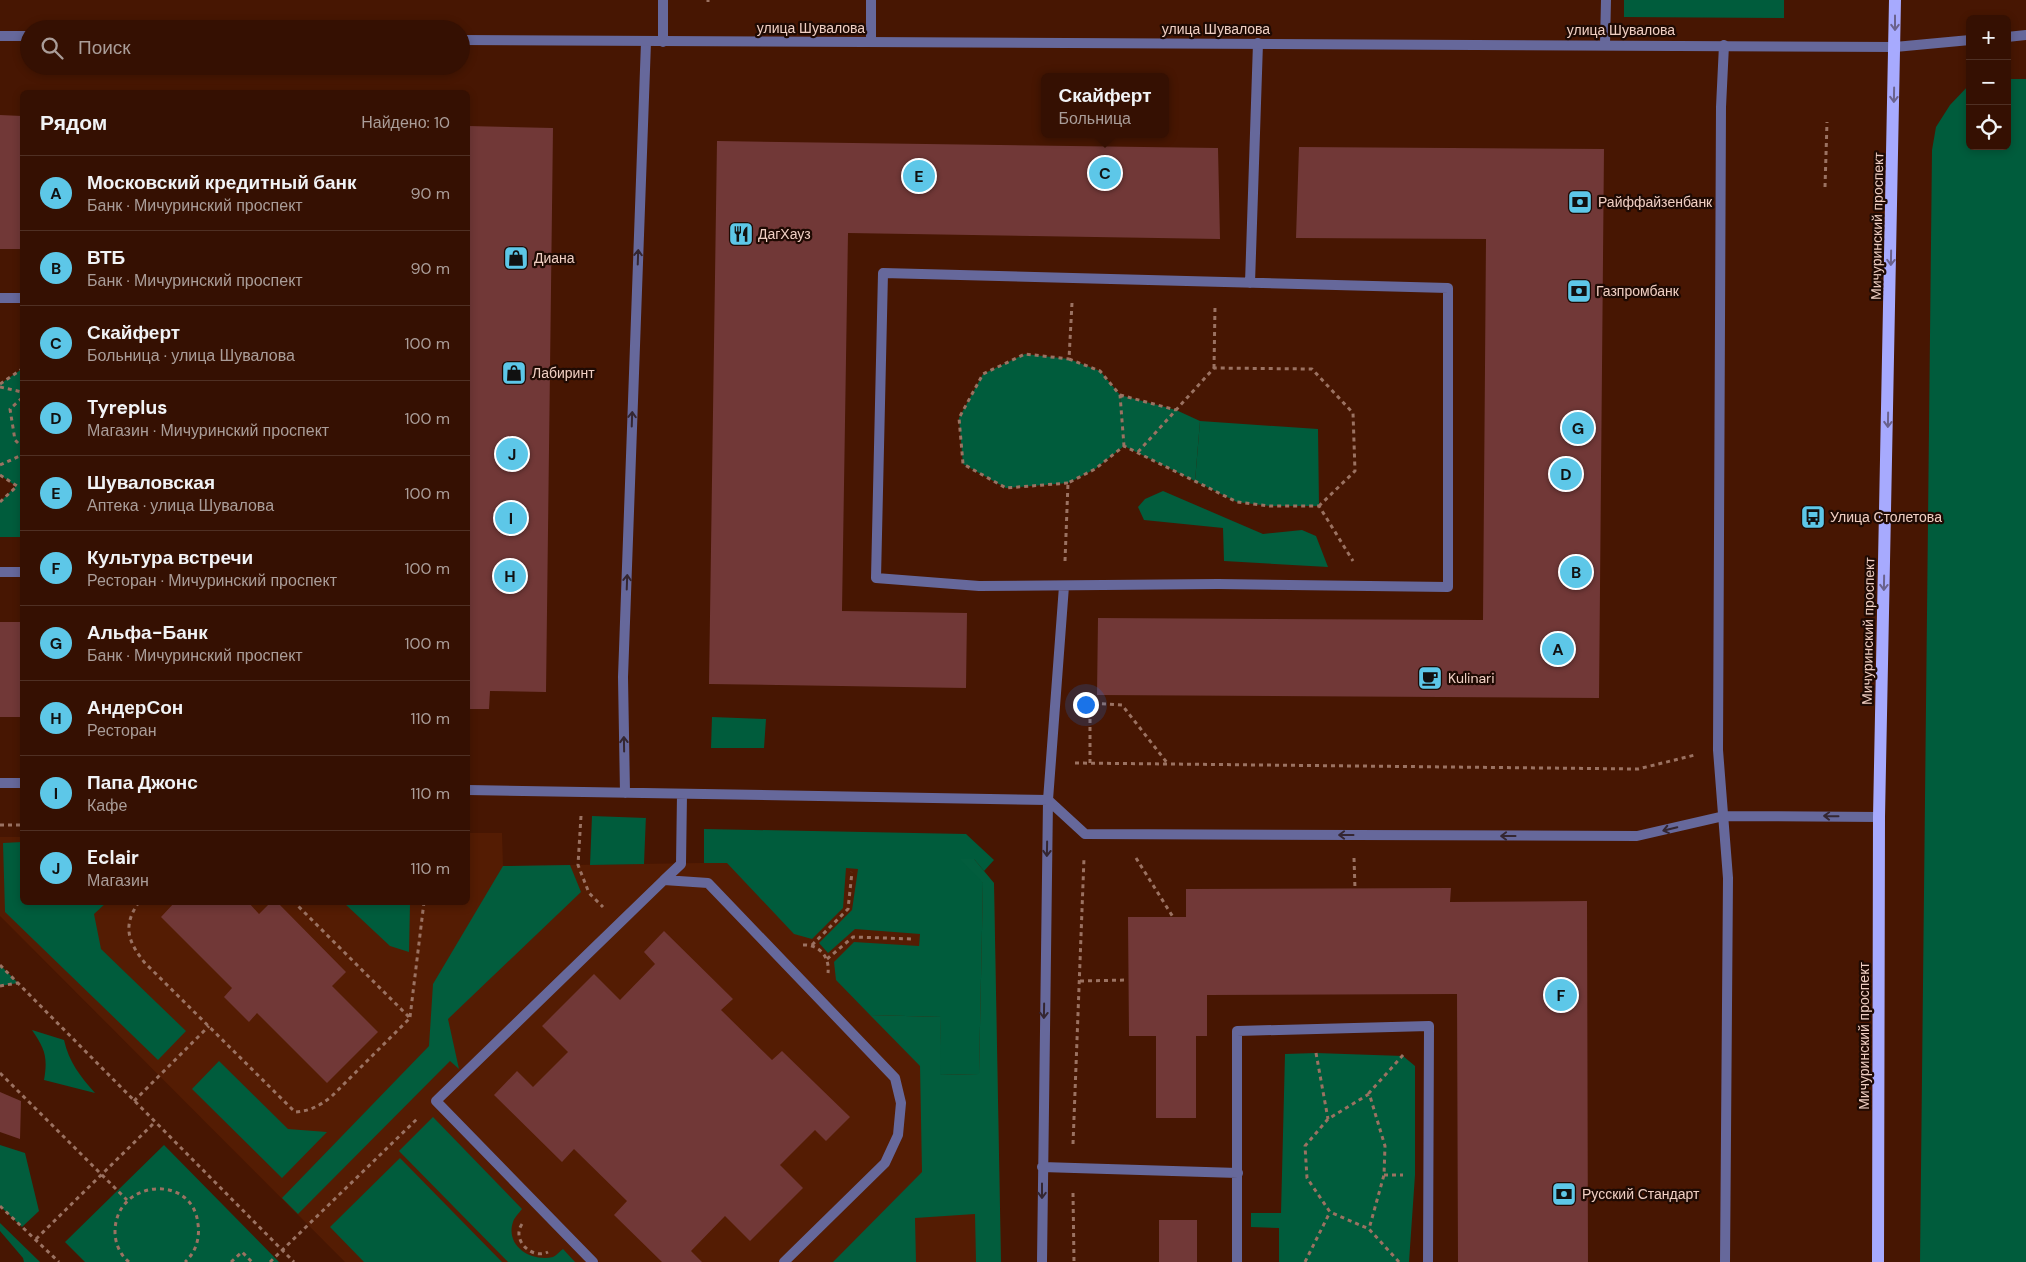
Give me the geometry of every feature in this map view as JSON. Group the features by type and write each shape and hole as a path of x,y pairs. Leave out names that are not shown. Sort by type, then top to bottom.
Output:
{"main road":[{"name":"Мичуринский проспект","path":"1878,1262 1880,817 1895,0"}],"street":[{"path":"663,0 663,42"},
{"path":"871,0 871,42"},
{"path":"1605,44 1606,0"},
{"path":"2011,37 2026,35"},
{"path":"0,36 20,36"},
{"name":"улица Шувалова","path":"470,40 1895,46 1966,40"},
{"path":"625,793 623,677 646,42"},
{"path":"1250,283 1258,43"},
{"path":"1724,45 1721,116 1718,750 1728,878 1725,1262"},
{"path":"883,273 1250,283 1448,288 1448,587 1218,584 980,586 876,578 883,273"},
{"path":"0,298 20,298"},
{"path":"0,572 20,572"},
{"path":"1042,1262 1048,800 1064,586"},
{"path":"0,783 20,783"},
{"path":"470,790 1048,800 1085,834 1121,835 1637,836 1724,816 1880,817"},
{"path":"593,1262 436,1101 681,864 682,794"},
{"path":"664,880 708,883 895,1078 901,1103 898,1135 885,1163 784,1262"},
{"path":"1237,1262 1236,1031 1429,1026 1428,1262"},
{"path":"1042,1167 1238,1174"}],"path":[{"path":"1825,187 1827,122"},
{"path":"1068,359 1073,278"},
{"path":"1138,452 1214,368 1216,282"},
{"path":"1025,354 1068,359 1100,371 1120,396 1124,446 1095,470 1068,484 1006,488 963,464 959,418 983,374 1025,354"},
{"path":"1124,446 1237,502 1270,506 1319,506 1355,471 1353,414 1312,369 1214,368"},
{"path":"0,385 20,370"},
{"path":"0,385 20,391"},
{"path":"1120,396 1176,410"},
{"path":"20,400 10,409 15,440 20,445"},
{"path":"0,465 20,456"},
{"path":"0,475 17,486"},
{"path":"1064,586 1068,484"},
{"path":"0,502 20,485"},
{"path":"1319,506 1369,587"},
{"path":"1090,763 1090,703 1122,705 1168,764"},
{"path":"1050,763 1638,769 1718,750"},
{"path":"583,792 578,865 589,893 619,924"},
{"path":"0,825 20,825"},
{"path":"1074,1262 1072,1168 1085,834"},
{"path":"1121,835 1173,917"},
{"path":"812,945 848,909 852,872"},
{"path":"138,905 128,924 131,946 295,1112 312,1109 331,1097 410,1018 424,905"},
{"path":"297,905 410,1018"},
{"path":"827,959 853,936 914,939"},
{"path":"0,965 294,1262"},
{"path":"1080,981 1128,980"},
{"path":"0,986 18,983"},
{"path":"134,1101 209,1026"},
{"path":"1399,1262 1369,1229 1330,1212 1307,1178 1305,1146 1328,1119 1369,1094 1429,1026"},
{"path":"1312,1029 1328,1119"},
{"path":"0,1074 127,1200"},
{"path":"1369,1094 1384,1146 1384,1175 1369,1229"},
{"path":"270,1262 436,1101"},
{"path":"36,1239 155,1122"},
{"path":"129,1262 119,1250 115,1237 115,1224 119,1211 127,1200 139,1192 153,1188 168,1189 181,1195 192,1206 198,1219 199,1234 195,1248 187,1261"},
{"path":"0,1206 59,1262"},
{"path":"1305,1262 1330,1212"},
{"path":"231,1262 242,1252 252,1262"}],"shaded area":[{"path":"470,833 502,833 503,866 974,859 994,883 1001,1262 345,1262 0,916 0,837 20,837 20,905 470,905"}],"green space":[{"path":"1624,0 1784,0 1784,18 1624,17"},
{"path":"2011,79 2026,79 2026,1262 1920,1262 1932,150 1936,127 1950,105 1966,88 1966,150 2011,150"},
{"path":"1025,354 1069,359 1100,371 1120,395 1124,446 1095,469 1068,483 1006,488 963,464 959,418 983,374"},
{"path":"20,370 20,537 0,537 0,502 16,486 0,475 0,384"},
{"path":"1120,395 1176,410 1200,421 1195,481 1124,446"},
{"path":"1200,421 1318,429 1319,506 1270,506 1237,502 1195,481"},
{"path":"1163,491 1263,534 1302,530 1316,536 1328,567 1224,561 1223,528 1144,520 1138,507 1145,499"},
{"path":"712,717 766,719 764,748 711,748"},
{"path":"592,816 646,818 644,864 590,865"},
{"path":"704,829 966,834 994,860 984,871 974,859 983,883 979,1074 939,1075 941,1017 870,1015 836,980 834,962 854,942 919,946 920,934 855,929 828,953 819,943 852,910 858,869 846,868 843,908 812,939 794,934 727,863 704,863"},
{"path":"20,842 20,905 104,905 94,914 101,949 186,1031 158,1060 5,912 3,843"},
{"path":"960,859 974,859 994,883 1001,1262 976,1262 975,1214 915,1218 916,1262 833,1262 922,1172 920,1066 870,1015 941,1017 940,1075 979,1074 983,883"},
{"path":"570,865 581,892 448,1019 459,1069 450,1061 298,1214 282,1198 429,1046 433,984 503,866"},
{"path":"346,905 410,905 409,952 390,946"},
{"path":"0,965 18,983 0,986"},
{"path":"32,1030 64,1040 76,1068 95,1093 44,1080 46,1065 44,1054"},
{"path":"1316,1053 1403,1056 1415,1066 1415,1175 1409,1262 1279,1262 1279,1228 1251,1227 1251,1213 1281,1213 1285,1054"},
{"path":"219,1061 288,1129 327,1132 282,1178 192,1089"},
{"path":"433,1117 522,1209 515,1217 512,1231 516,1245 529,1254 545,1258 553,1257 563,1249 575,1262 508,1262 399,1151"},
{"path":"0,1145 25,1153 39,1211 22,1227 0,1206"},
{"path":"164,1145 279,1262 85,1262 65,1242"},
{"path":"400,1158 502,1262 364,1262 330,1227"},
{"path":"0,1223 40,1262 24,1262 23,1258 0,1231"}],"building":[{"path":"0,115 20,116 20,249 0,249"},
{"path":"470,126 553,128 546,692 490,691 489,709 470,709"},
{"path":"717,141 1218,148 1220,239 848,233 842,611 967,613 966,688 709,684"},
{"path":"1299,147 1604,149 1599,698 1097,695 1098,618 1483,620 1486,239 1296,238"},
{"path":"0,622 20,622 20,717 0,717"},
{"path":"1451,888 1450,902 1587,901 1588,1262 1458,1262 1457,994 1207,995 1207,1036 1196,1036 1196,1118 1156,1118 1156,1036 1129,1036 1128,917 1186,917 1186,889"},
{"path":"172,905 251,905 259,914 268,905 280,905 346,972 332,986 378,1032 327,1083 257,1013 249,1022 224,997 232,988 161,917"},
{"path":"664,931 733,999 721,1010 772,1060 782,1051 850,1117 826,1141 815,1130 780,1165 803,1188 750,1241 725,1216 691,1251 702,1262 662,1262 614,1215 627,1201 574,1149 562,1162 494,1095 517,1071 533,1087 568,1052 542,1026 594,974 620,1000 655,964 644,952"},
{"path":"0,1092 21,1101 20,1139 0,1132"},
{"path":"1159,1220 1197,1220 1197,1262 1159,1262"}],"place":[{"name":"Скайферт","path":"1105,173"},
{"name":"Шуваловская","path":"919,176"},
{"name":"Райффайзенбанк","path":"1580,202"},
{"name":"ДагХауз","path":"741,234"},
{"name":"Диана","path":"516,258"},
{"name":"Газпромбанк","path":"1579,291"},
{"name":"Лабиринт","path":"514,373"},
{"name":"Альфа-Банк","path":"1578,428"},
{"name":"Eclair","path":"512,454"},
{"name":"Tyreplus","path":"1566,474"},
{"name":"Улица Столетова","path":"1813,517"},
{"name":"Папа Джонс","path":"511,518"},
{"name":"ВТБ","path":"1576,572"},
{"name":"АндерСон","path":"510,576"},
{"name":"Московский кредитный банк","path":"1558,649"},
{"name":"Kulinari","path":"1430,678"},
{"name":"Культура встречи","path":"1561,995"},
{"name":"Русский Стандарт","path":"1564,1194"}]}
